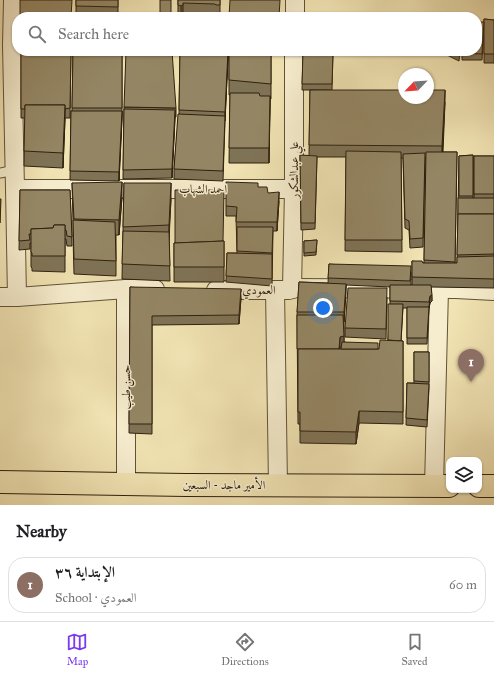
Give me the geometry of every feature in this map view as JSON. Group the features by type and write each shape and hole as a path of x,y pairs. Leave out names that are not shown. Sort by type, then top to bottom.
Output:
{"main road":[{"name":"الأمير ماجد - السبعين","path":"0,482 442,486"},
{"path":"0,498 93,484"},
{"path":"482,486 494,486"}],"street":[{"path":"13,0 13,12"},
{"path":"294,12 295,0"},
{"path":"13,56 7,172 15,189 8,297 126,289 173,289"},
{"name":"علي عبدالشكور","path":"278,485 283,290 294,189 294,56"},
{"name":"احمد الشهاب","path":"15,189 294,189"},
{"name":"العمودي","path":"197,289 283,290 296,288 494,291"},
{"name":"حسن طيب","path":"126,289 126,484"},
{"path":"439,289 442,486"}],"building":[{"path":"20,0 72,0 71,12 20,12"},
{"path":"76,0 118,0 118,7 76,6"},
{"path":"160,0 171,0 171,12 160,12"},
{"path":"178,0 220,0 220,5 183,3 181,6 178,5"},
{"path":"230,0 280,0 279,12 229,12"},
{"path":"484,19 494,20 494,54 484,54"},
{"path":"482,22 484,22 482,54"},
{"path":"21,56 71,56 70,108 65,109 65,105 25,105 25,109 21,109"},
{"path":"73,56 122,56 122,108 72,108"},
{"path":"126,56 172,56 176,108 124,107"},
{"path":"180,56 228,56 225,112 179,110"},
{"path":"229,56 271,56 271,84 229,80"},
{"path":"303,56 333,56 332,84 302,84"},
{"path":"310,90 398,90 398,104 434,104 434,90 445,90 442,146 309,145"},
{"path":"230,93 259,93 260,96 270,96 269,148 229,148"},
{"path":"25,105 65,105 63,153 24,151"},
{"path":"124,109 175,110 172,169 123,170"},
{"path":"71,111 122,111 119,172 70,171"},
{"path":"178,114 225,116 223,171 174,169"},
{"path":"346,151 401,152 402,240 345,240"},
{"path":"426,152 457,152 455,262 424,260"},
{"path":"425,153 423,238 410,239 409,221 405,219 403,154"},
{"path":"300,155 317,156 315,223 301,223"},
{"path":"473,155 473,196 459,196 459,156"},
{"path":"474,156 494,156 494,194 474,194"},
{"path":"122,182 119,220 74,219 72,183"},
{"path":"226,182 258,183 258,187 267,187 268,193 279,192 277,222 236,222 237,207 226,206"},
{"path":"124,183 171,183 169,225 123,227"},
{"path":"20,190 70,190 72,237 67,236 65,225 54,225 53,228 31,229 31,234 29,234 30,240 19,241"},
{"path":"175,190 224,190 223,241 175,243"},
{"path":"458,198 494,198 494,214 458,214"},
{"path":"0,199 1,199 0,223"},
{"path":"458,214 494,214 494,254 457,255"},
{"path":"73,220 115,222 116,261 74,259"},
{"path":"54,225 65,225 65,256 32,256 31,229 53,228"},
{"path":"237,227 273,227 272,253 237,251"},
{"path":"123,231 169,232 170,266 122,264"},
{"path":"317,240 316,252 304,253 304,241"},
{"path":"224,241 224,267 174,267 174,243"},
{"path":"227,253 272,254 272,279 226,276"},
{"path":"494,256 494,279 412,277 412,261 422,261 423,263 457,263 457,257"},
{"path":"329,264 411,266 410,281 328,278"},
{"path":"299,282 346,284 344,312 297,312"},
{"path":"390,285 431,285 432,295 430,296 429,302 390,301"},
{"path":"130,287 241,289 239,315 152,316 152,424 129,424"},
{"path":"348,288 387,288 386,329 345,328"},
{"path":"388,304 403,304 401,341 388,340"},
{"path":"407,307 429,307 427,338 407,338"},
{"path":"297,315 343,315 344,336 340,337 339,349 297,349"},
{"path":"380,340 403,341 403,412 359,411 356,432 300,431 300,412 298,412 298,349 379,349"},
{"path":"342,342 378,343 378,349 341,349"},
{"path":"414,352 429,352 429,382 414,381"},
{"path":"407,383 429,384 427,420 406,418"}],"place":[{"name":"الإبتداية ٣٦","path":"471,382"}]}
